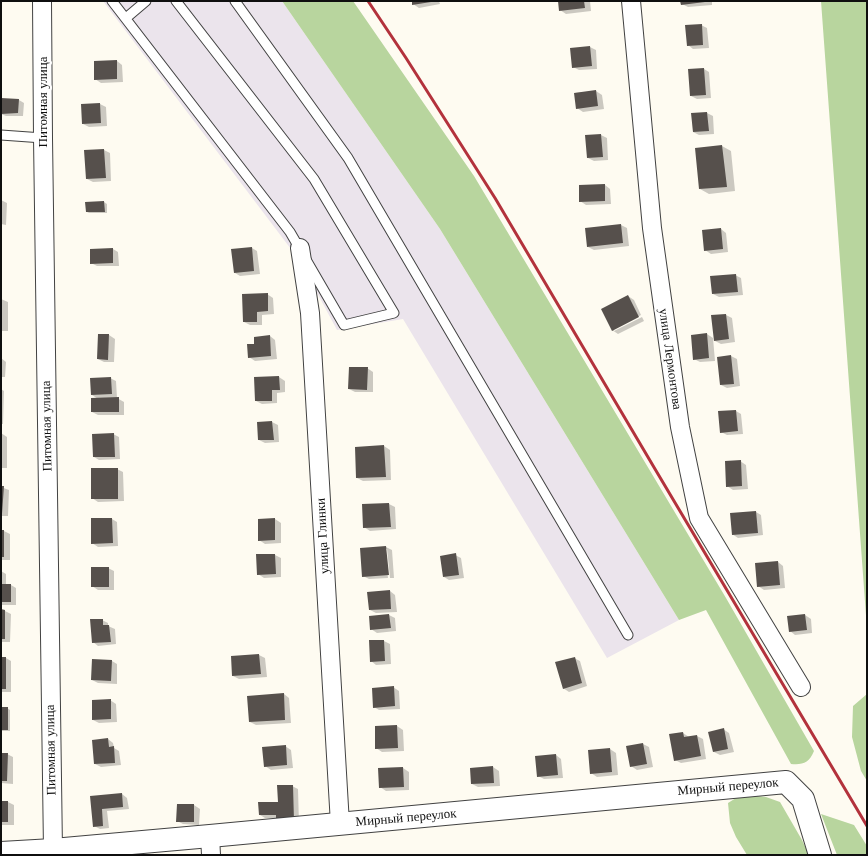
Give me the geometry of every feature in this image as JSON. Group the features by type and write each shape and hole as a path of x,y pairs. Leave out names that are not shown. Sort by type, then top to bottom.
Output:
{"street":[{"name":"Питомная улица","path":"42,1 53,850"},
{"name":"улица Лермонтова","path":"631,1 652,228 680,427 699,518 801,687"},
{"name":"улица Глинки","path":"300,248 310,312 340,824"},
{"name":"Мирный переулок","path":"1,853 53,850 210,846 340,824 786,782 803,799 820,855"}],"lane":[{"path":"112,1 290,232 344,324 394,313 314,179 176,1"},
{"path":"126,18 146,1"},
{"path":"235,1 348,158 628,635"},
{"path":"1,135 43,138"}],"shaded area":[{"path":"103,1 282,1 440,229 679,620 607,658 403,319 337,330 300,261"}],"green space":[{"path":"282,1 353,1 474,176 726,598 814,751 808,761 799,764 791,764 706,610 679,620 440,229"},
{"path":"821,1 867,1 867,629"},
{"path":"867,694 867,781 861,771 852,737 853,706"},
{"path":"757,796 766,797 780,802 809,855 747,855 736,837 730,823 728,803 736,798"},
{"path":"821,814 854,825 867,846 867,855 837,855"}],"building":[{"path":"412,1 431,1 431,2 412,5"},
{"path":"558,1 584,1 585,8 559,11"},
{"path":"680,1 705,1 705,2 681,5"},
{"path":"702,24 703,45 687,46 685,25"},
{"path":"590,46 592,66 572,68 570,48"},
{"path":"117,60 117,79 94,80 94,61"},
{"path":"704,68 706,95 690,96 688,69"},
{"path":"596,90 598,106 576,109 574,93"},
{"path":"1,98 19,99 18,113 1,114"},
{"path":"100,103 101,123 82,124 81,104"},
{"path":"707,112 709,131 693,132 691,113"},
{"path":"601,134 603,157 587,158 585,135"},
{"path":"722,145 727,187 699,189 695,148"},
{"path":"104,149 106,178 86,179 84,150"},
{"path":"605,184 605,201 579,202 579,185"},
{"path":"104,201 105,212 86,212 85,202"},
{"path":"621,224 623,243 587,247 585,228"},
{"path":"721,228 723,249 704,251 702,230"},
{"path":"252,247 254,271 234,273 231,249"},
{"path":"113,248 113,263 90,264 90,249"},
{"path":"736,274 738,292 712,294 710,276"},
{"path":"268,293 268,311 257,312 257,322 243,322 242,294"},
{"path":"628,295 639,317 612,331 601,309"},
{"path":"726,314 729,339 714,341 711,315"},
{"path":"707,333 709,358 693,360 691,335"},
{"path":"98,334 109,334 108,360 97,359"},
{"path":"270,335 271,356 248,358 247,344 254,344 254,337"},
{"path":"731,355 734,384 720,385 717,357"},
{"path":"349,367 368,367 367,390 348,389"},
{"path":"279,376 280,390 272,390 272,401 255,401 254,377"},
{"path":"111,377 112,394 91,395 90,378"},
{"path":"119,397 119,412 91,412 91,398"},
{"path":"736,410 738,431 720,433 718,411"},
{"path":"272,421 274,440 258,440 257,422"},
{"path":"114,433 115,457 93,457 92,434"},
{"path":"384,445 386,477 356,478 355,447"},
{"path":"741,460 742,486 726,487 725,461"},
{"path":"91,468 118,468 118,499 91,499"},
{"path":"1,486 4,486 2,514 1,514"},
{"path":"389,503 391,527 363,528 362,504"},
{"path":"756,511 758,533 732,535 730,513"},
{"path":"91,518 112,518 113,543 91,544"},
{"path":"275,518 275,540 258,541 258,519"},
{"path":"1,530 4,530 4,557 1,557"},
{"path":"386,546 389,575 362,577 360,548"},
{"path":"456,553 459,575 443,577 440,556"},
{"path":"256,554 275,554 276,574 257,575"},
{"path":"778,561 780,585 757,587 755,563"},
{"path":"91,567 109,567 109,587 91,587"},
{"path":"1,584 11,584 11,602 1,602"},
{"path":"390,590 391,609 369,610 367,592"},
{"path":"1,609 5,610 5,639 1,639"},
{"path":"389,614 391,628 370,630 369,616"},
{"path":"805,614 807,630 789,632 787,616"},
{"path":"90,619 103,619 103,625 109,625 111,642 92,643"},
{"path":"369,640 384,640 385,661 370,662"},
{"path":"259,654 261,674 232,676 231,656"},
{"path":"1,657 6,657 6,689 1,689"},
{"path":"575,657 582,683 563,689 555,662"},
{"path":"92,659 112,660 111,681 91,680"},
{"path":"394,686 395,706 373,708 372,688"},
{"path":"284,693 285,720 249,722 247,696"},
{"path":"111,699 111,719 92,720 92,700"},
{"path":"1,707 8,707 8,730 1,730"},
{"path":"397,725 398,748 375,749 375,726"},
{"path":"724,728 728,749 713,752 708,732"},
{"path":"683,732 684,737 697,735 701,756 674,761 669,734"},
{"path":"108,738 109,747 114,746 115,763 94,764 92,740"},
{"path":"643,743 647,764 630,767 626,746"},
{"path":"286,745 287,765 264,767 262,747"},
{"path":"610,748 612,772 590,774 588,750"},
{"path":"1,753 8,753 7,781 1,781"},
{"path":"556,754 558,775 537,777 535,756"},
{"path":"493,766 494,783 471,784 470,768"},
{"path":"403,767 404,787 379,788 378,768"},
{"path":"277,785 293,785 294,821 276,822 276,815 259,815 258,802 278,802"},
{"path":"122,793 123,807 102,809 103,826 93,827 90,796"},
{"path":"1,801 8,801 8,822 1,822"},
{"path":"177,804 194,804 194,822 176,822"}],"railway":[{"path":"368,1 495,198 867,826"}]}
